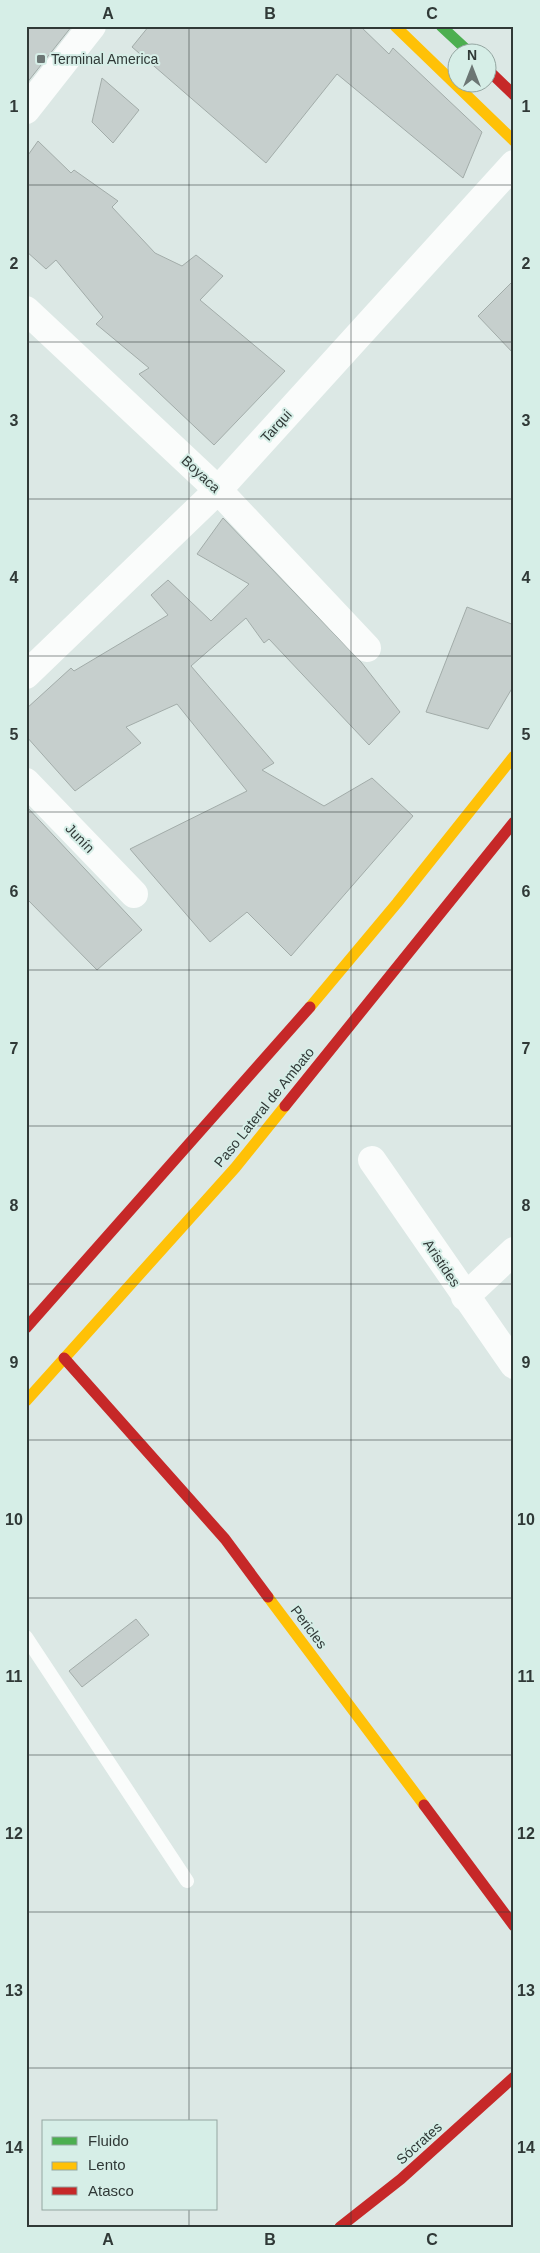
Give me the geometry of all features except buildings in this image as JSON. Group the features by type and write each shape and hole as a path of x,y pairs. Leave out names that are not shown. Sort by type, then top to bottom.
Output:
{"main road":[{"path":"395,26 514,141"},
{"path":"441,26 458,42"},
{"path":"498,80 514,95"},
{"name":"Paso Lateral de Ambato","path":"26,1328 198,1137 269,1054 471,811 514,756"},
{"name":"Paso Lateral de Ambato","path":"26,1401 236,1168 514,822"},
{"name":"Pericles","path":"64,1358 225,1539 514,1926"},
{"name":"Sócrates","path":"340,2227 401,2178 514,2077"}],"street":[{"path":"26,110 92,26"},
{"name":"Tarqui","path":"26,675 218,490 514,164"},
{"name":"Boyaca","path":"26,310 218,490 367,648"},
{"name":"Junín","path":"26,782 134,894"},
{"name":"Aristides","path":"372,1160 465,1297 514,1365"},
{"path":"465,1297 514,1251"}],"lane":[{"path":"26,1637 187,1881"}],"traffic: fast":[{"path":"441,26 458,42"}],"traffic: slow":[{"path":"395,26 514,141"},
{"path":"310,1007 397,903 514,756"},
{"path":"26,1401 235,1168 285,1106"},
{"path":"268,1597 424,1805"}],"traffic: jam":[{"path":"498,80 514,95"},
{"path":"285,1106 514,822"},
{"path":"26,1328 310,1007"},
{"path":"64,1358 225,1539 268,1597"},
{"path":"424,1805 514,1926"},
{"path":"340,2227 401,2179 514,2077"}],"place":[{"name":"Terminal America","path":"41,59"}]}
